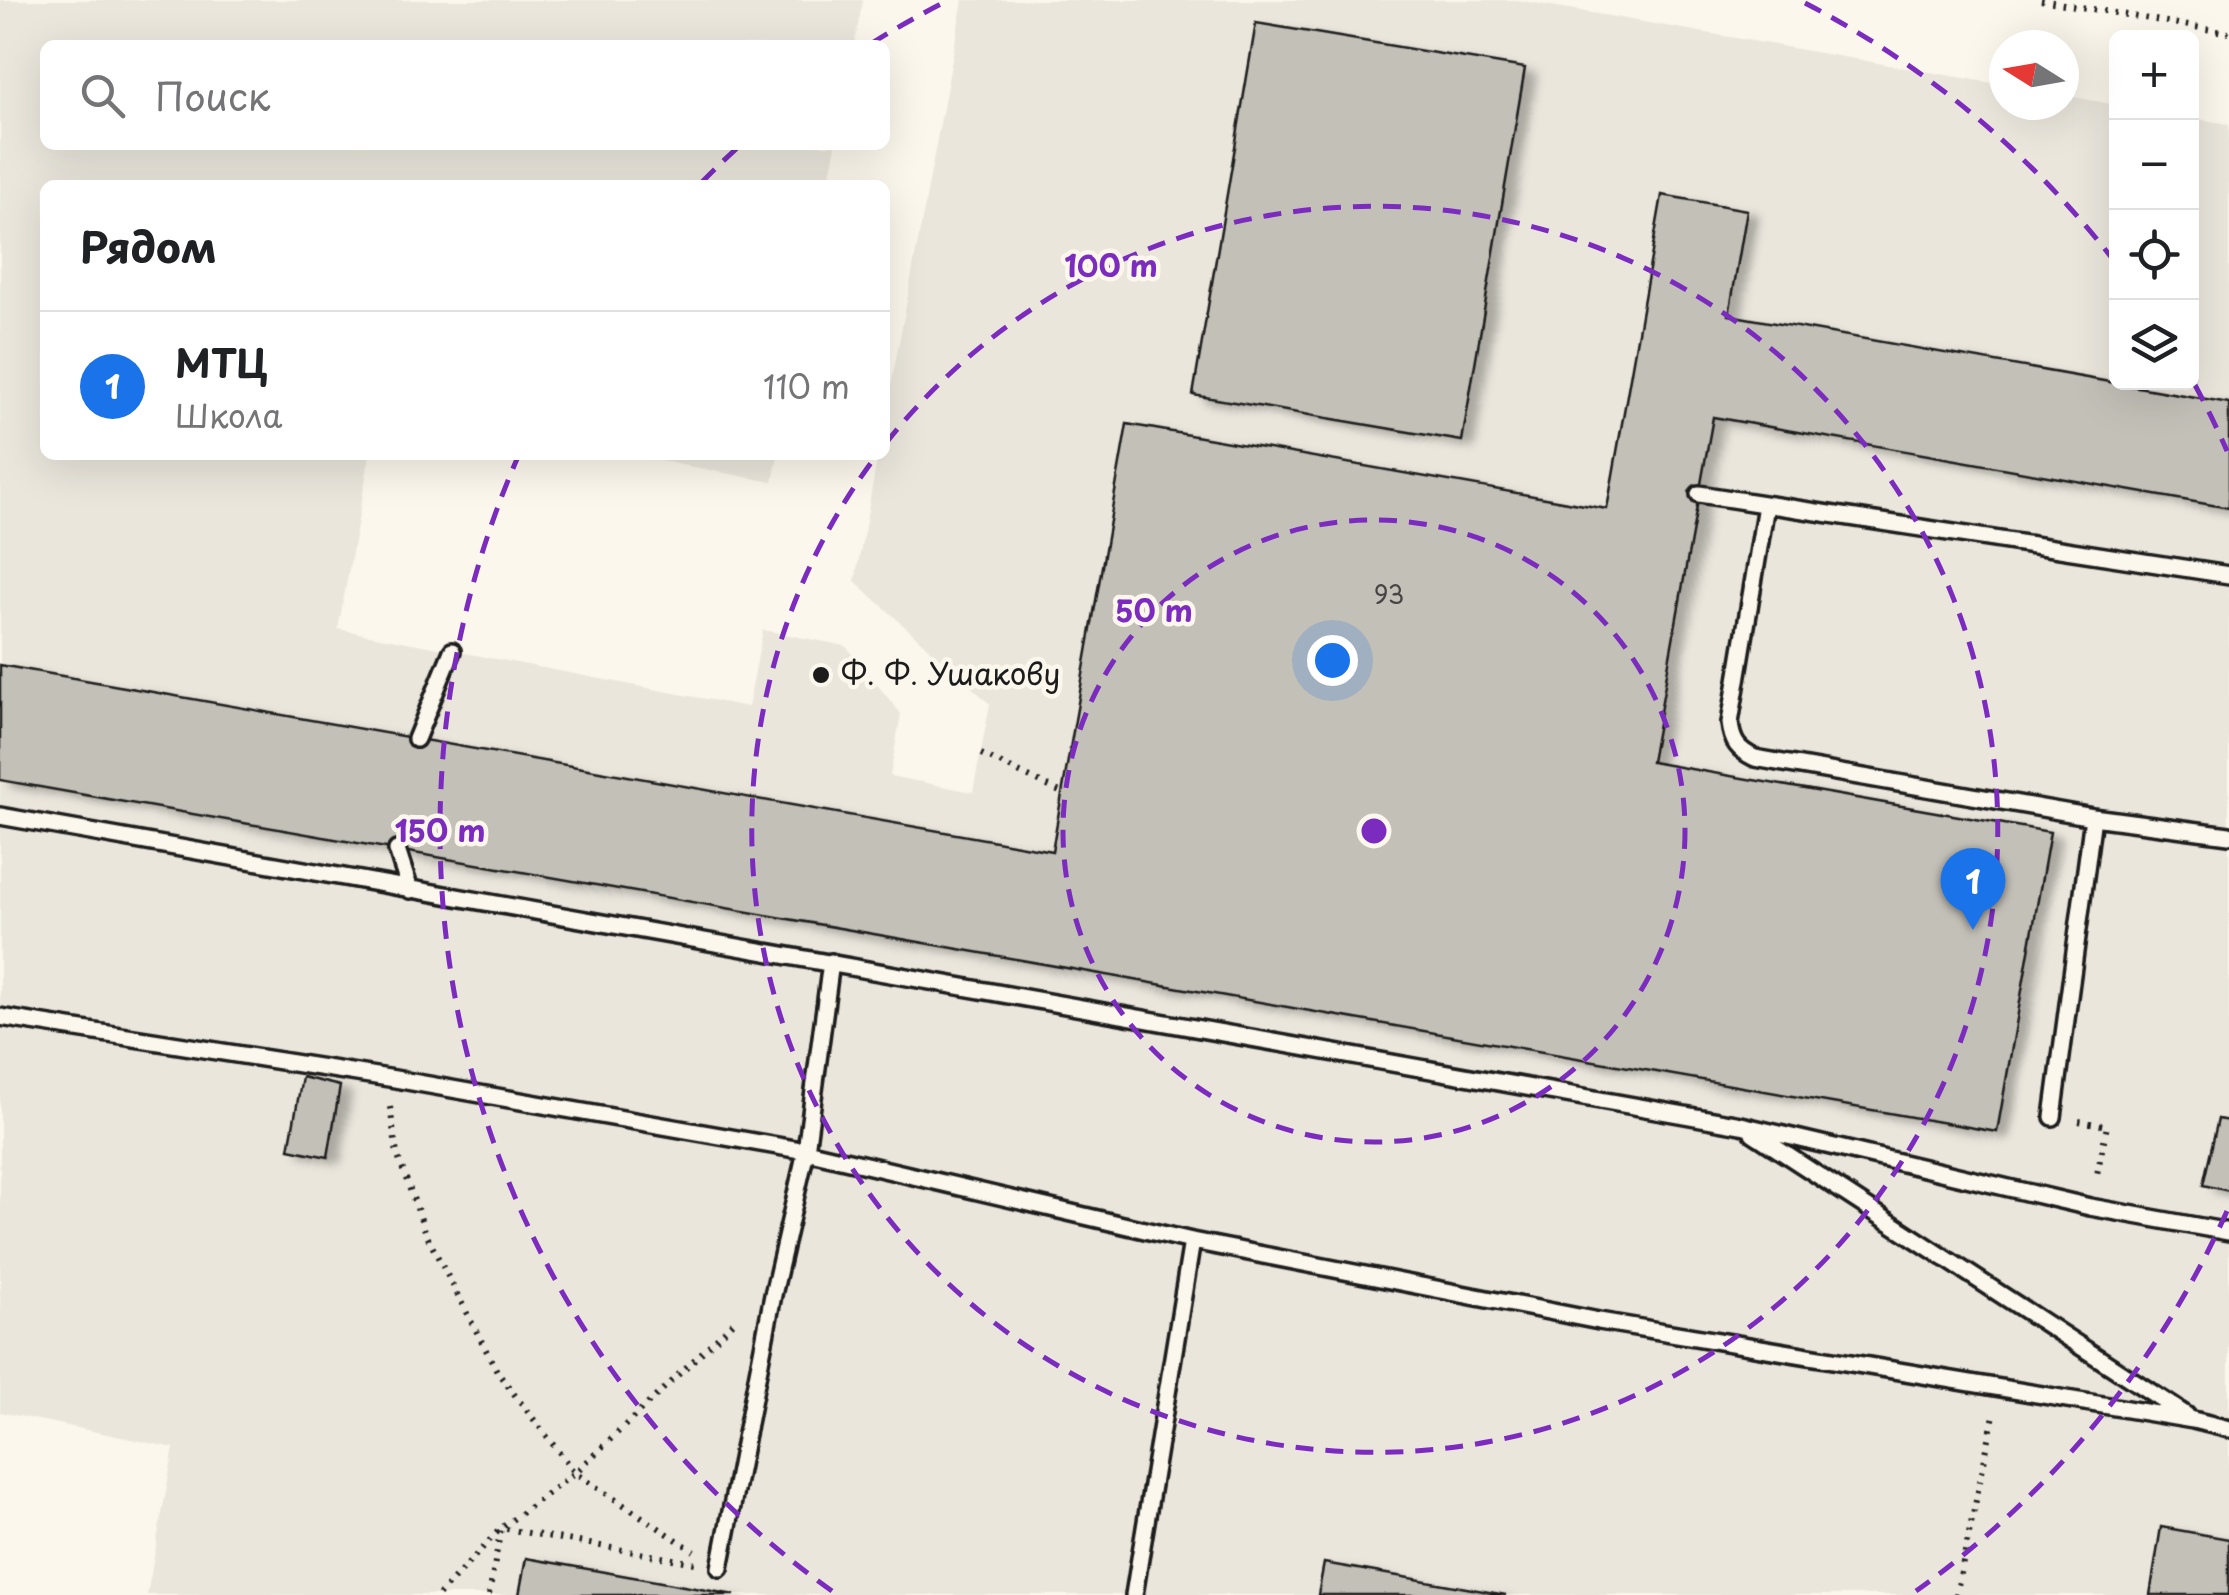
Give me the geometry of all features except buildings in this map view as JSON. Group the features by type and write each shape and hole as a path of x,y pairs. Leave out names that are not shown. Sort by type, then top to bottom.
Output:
{"lane":[{"path":"1699,494 2229,575"},
{"path":"1766,505 1730,722 1732,738 1741,751 1755,758 2093,817 2229,835"},
{"path":"416,739 452,651"},
{"path":"0,816 1741,1125 2090,1207 2229,1232"},
{"path":"2053,1117 2093,817"},
{"path":"398,850 410,890"},
{"path":"720,1568 773,1295 806,1151 830,962"},
{"path":"0,1016 395,1079 806,1151 1192,1241 1598,1321 2229,1428"},
{"path":"1741,1125 2194,1420"},
{"path":"1134,1595 1192,1241"}],"path":[{"path":"2041,0 2229,34"},
{"path":"981,754 1062,793"},
{"path":"395,1079 390,1108 397,1154 427,1236 498,1372 576,1472 720,1568"},
{"path":"2090,1207 2107,1126"},
{"path":"438,1595 501,1528 576,1472 761,1295 773,1295"},
{"path":"1956,1595 2000,1388"},
{"path":"501,1528 720,1568"},
{"path":"489,1595 501,1528"}],"shaded area":[{"path":"0,0 863,0 855,40 40,40 40,150 835,150 829,180 40,180 40,460 369,460 338,629 748,707 763,630 846,646 901,714 890,776 973,792 990,704 855,581 877,460 890,460 890,391 963,0 1517,0 1989,82 1989,120 2079,120 2079,98 2109,104 2109,382 1729,315 1747,210 1663,195 1607,509 1127,424 1052,851 0,665"},
{"path":"2199,119 2229,124 2229,403 2155,390 2199,390"},
{"path":"1713,417 2229,508 2229,1121 2218,1119 2203,1185 2229,1191 2229,1539 2162,1528 2150,1595 1506,1595 1324,1563 1318,1595 735,1595 526,1558 519,1595 147,1595 174,1448 0,1412 0,780 1997,1132 2049,833 1651,762"},
{"path":"656,460 777,460 773,482"}],"place":[{"name":"Ф. Ф. Ушакову","path":"821,675"},
{"name":"МТЦ","path":"1973,930"}]}
